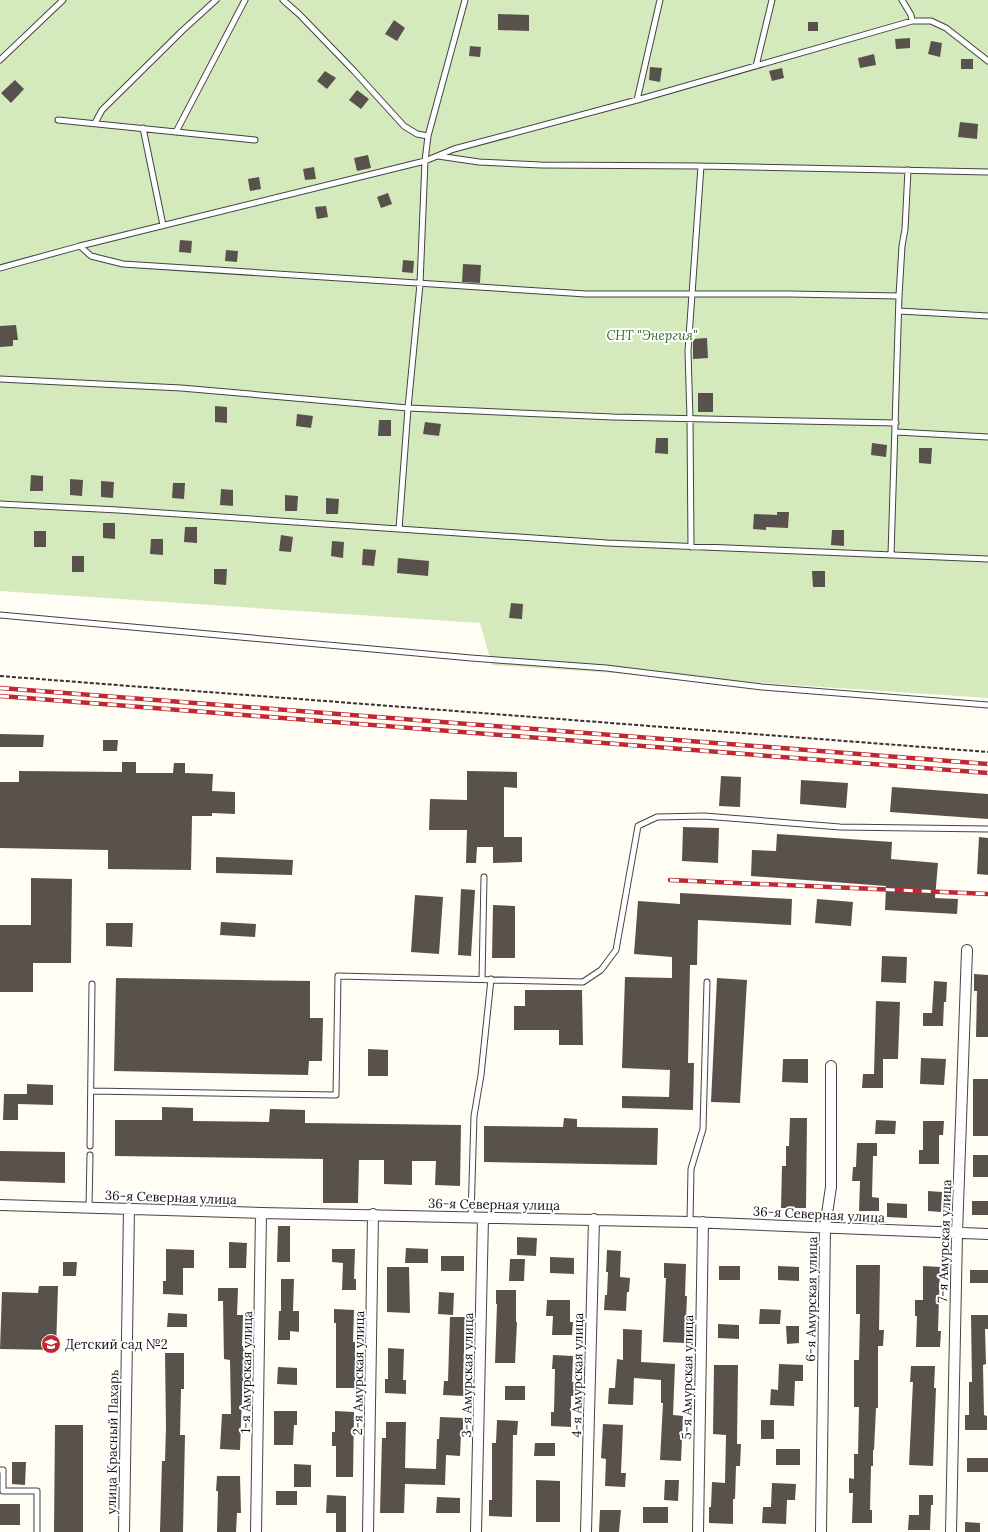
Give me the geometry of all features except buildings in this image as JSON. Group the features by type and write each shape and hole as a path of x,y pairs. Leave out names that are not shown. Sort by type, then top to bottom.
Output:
{"street":[{"name":"7-я Амурская улица","path":"951,1532 957,1234 967,950"},
{"name":"6-я Амурская улица","path":"821,1532 825,1227 831,1187 831,1066"},
{"name":"36-я Северная улица","path":"0,1205 261,1213 373,1214 483,1218 703,1222 957,1234 988,1234"},
{"name":"улица Красный Пахарь","path":"124,1532 129,1208"},
{"name":"1-я Амурская улица","path":"256,1532 261,1213"},
{"name":"2-я Амурская улица","path":"368,1532 373,1214"},
{"name":"3-я Амурская улица","path":"476,1532 483,1218"},
{"name":"4-я Амурская улица","path":"586,1532 594,1219"},
{"name":"5-я Амурская улица","path":"698,1532 703,1222"}],"lane":[{"path":"0,60 62,0"},
{"path":"96,123 102,110 183,30 216,0"},
{"path":"176,132 246,0"},
{"path":"283,0 299,14 354,71 404,126 417,134 428,136"},
{"path":"399,529 408,408 420,284 425,160 428,136 465,0"},
{"path":"637,100 660,0"},
{"path":"756,66 772,0"},
{"path":"902,0 911,15 912,21"},
{"path":"0,268 80,246 425,160 454,149 637,100 912,21 931,21 946,28 988,61"},
{"path":"58,120 256,140"},
{"path":"143,128 163,225"},
{"path":"437,156 480,162 541,165 701,166 988,172"},
{"path":"691,546 688,351 701,166"},
{"path":"891,555 899,311 908,170"},
{"path":"80,246 91,256 123,264 420,284 586,294 900,296"},
{"path":"899,311 988,316"},
{"path":"0,379 181,388 408,408 613,418 896,423"},
{"path":"896,432 988,437"},
{"path":"0,504 118,510 606,543 988,560"},
{"path":"0,616 471,658 606,668 762,687 988,705"},
{"path":"91,1091 336,1095 338,976 583,982 601,970 616,950 638,826 657,817 704,816 840,827 988,829"},
{"path":"482,979 484,877"},
{"path":"471,1217 474,1116 491,979"},
{"path":"690,1222 691,1169 703,1129 707,982"},
{"path":"90,1146 92,984"},
{"path":"89,1207 90,1155"},
{"path":"0,1470 3,1470 2,1491 37,1491 37,1532"}],"path":[{"path":"0,676 282,699 988,752"}],"green space":[{"name":"СНТ \"Энергия\"","path":"0,0 988,0 988,698 492,665 480,623 0,591"}],"railway":[{"path":"0,688 988,764"},
{"path":"0,696 988,773"},
{"path":"670,880 988,894"}],"place":[{"name":"Детский сад №2","path":"51,1344"}]}
